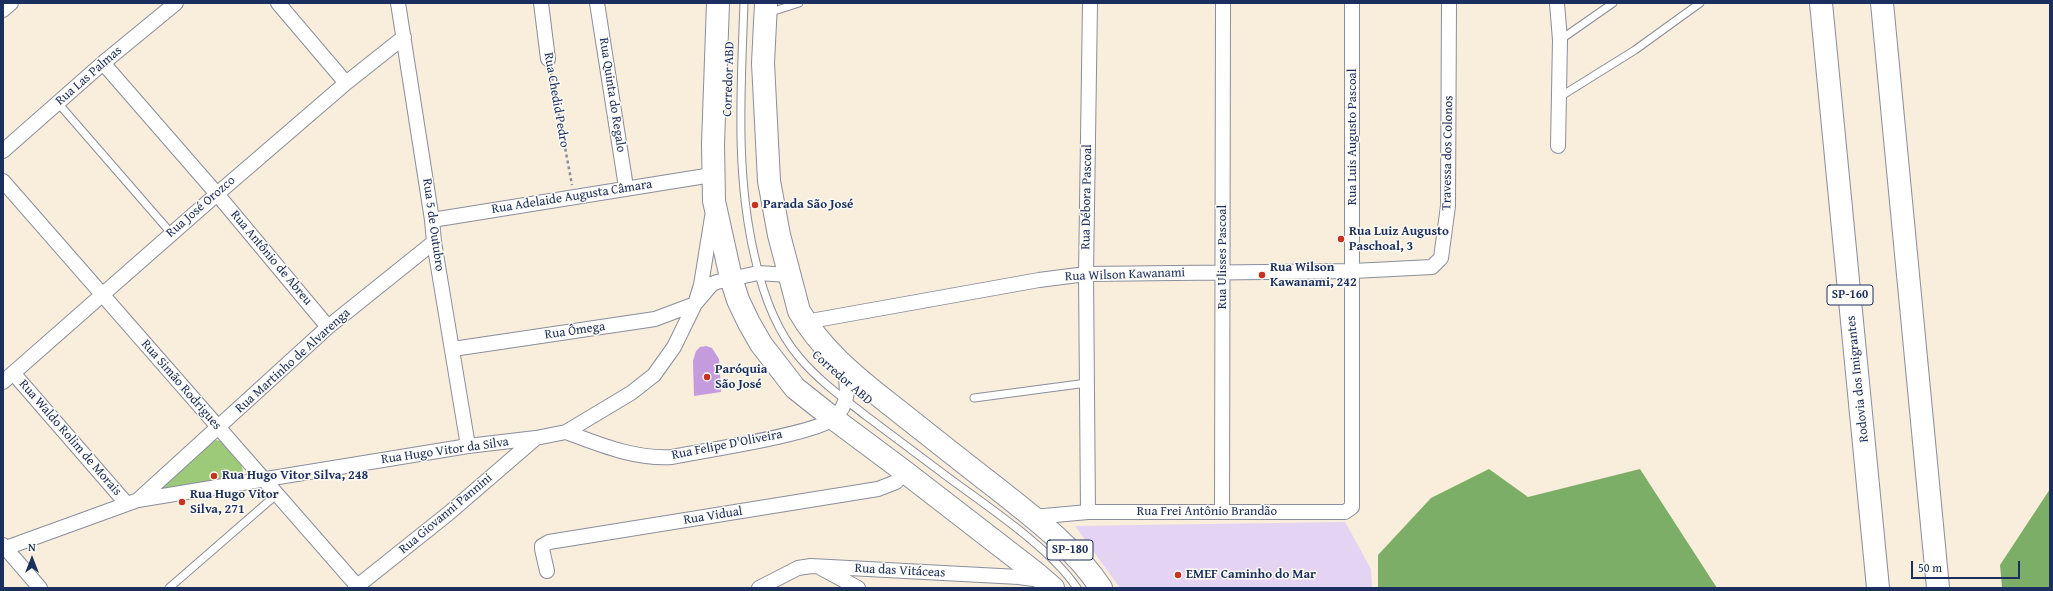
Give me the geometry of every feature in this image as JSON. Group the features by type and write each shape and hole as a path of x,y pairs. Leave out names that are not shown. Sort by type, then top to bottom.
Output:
{"main road":[{"path":"718,3 712,175 714,201 731,278 738,300 761,344 795,388 1049,584"},
{"name":"Rodovia dos Imigrantes","path":"1820,3 1878,588"},
{"path":"1882,3 1938,588"},
{"path":"766,8 763,63 769,181 788,276 799,311 805,322 844,368 1033,517"},
{"name":"SP-180","path":"1033,517 1059,540 1093,575 1101,588"}],"street":[{"path":"3,10 11,3"},
{"name":"Rua Las Palmas","path":"3,151 176,3"},
{"path":"278,3 346,83"},
{"name":"Rua 5 de Outubro","path":"398,3 432,220 434,242 468,446"},
{"name":"Rua Chedid Pedro","path":"541,3 548,59"},
{"name":"Rua Quinta do Regalo","path":"598,3 626,187"},
{"name":"Rua Débora Pascoal","path":"1088,512 1086,274 1090,3"},
{"name":"Rua Ulisses Pascoal","path":"1222,512 1223,3"},
{"name":"Rua Luis Augusto Pascoal","path":"1349,510 1354,502 1352,3"},
{"name":"Travessa dos Colonos","path":"1353,271 1426,268 1438,263 1441,258 1448,206 1449,3"},
{"path":"1556,3 1560,40 1558,146"},
{"name":"Rua José Orozco","path":"8,378 103,296 217,194 346,83 404,37"},
{"name":"Rua Antônio de Abreu","path":"103,64 217,194 328,327"},
{"name":"Rua Adelaide Augusta Câmara","path":"432,220 626,187 712,175"},
{"name":"Rua Simão Rodrigues","path":"3,181 357,587"},
{"name":"Rua Hugo Vitor da Silva","path":"4,547 132,501 468,446 536,438 566,432 631,393 654,375 674,347 695,304 705,267 714,201"},
{"name":"Rua Martinho de Alvarenga","path":"132,501 218,428 328,327 434,242"},
{"name":"Rua Wilson Kawanami","path":"805,322 1039,280 1086,274 1353,271"},
{"name":"Rua Hugo Vitor da Silva","path":"695,304 712,284 731,278 758,273 788,276"},
{"name":"Rua Ômega","path":"453,349 654,319 695,304"},
{"path":"844,368 848,386 847,401"},
{"name":"Rua Waldo Rolim de Morais","path":"8,378 132,501"},
{"name":"Rua Felipe D'Oliveira","path":"566,432 618,451 652,458 672,457 814,428 834,419 847,401"},
{"name":"Rua Giovanni Pannini","path":"357,587 449,513 536,438"},
{"name":"Rua Vidual","path":"547,572 542,546 549,542 878,489 896,482 905,472"},
{"name":"Rua Frei Antônio Brandão","path":"1033,517 1088,512 1346,512 1349,510"},
{"path":"1059,540 1064,514"},
{"path":"4,547 40,588"},
{"path":"817,566 858,588"},
{"name":"Rua das Vitáceas","path":"759,588 798,568 817,566 1020,577 1049,584"}],"lane":[{"name":"Corredor ABD","path":"744,3 740,114 741,174 748,231 758,273 769,305 781,332 799,357 816,375 847,401 1035,544 1071,579 1077,588"},
{"path":"766,8 799,3"},
{"path":"1560,40 1613,3"},
{"path":"1558,98 1635,50 1700,3"},
{"path":"58,103 171,234"},
{"path":"974,398 1087,383"},
{"path":"169,588 276,495"}],"path":[{"name":"Rua Chedid Pedro","path":"548,59 574,196"}],"shaded area":[{"path":"1345,522 1371,569 1372,588 1120,588 1075,526"}],"green space":[{"path":"214,440 223,441 238,459 243,469 241,480 163,490 161,486"},
{"path":"1489,469 1528,497 1640,469 1717,588 1378,588 1378,555 1431,498"},
{"path":"2050,489 2050,588 2002,588 2000,565"}],"building":[{"name":"Paróquia São José","path":"706,346 712,348 719,359 721,392 694,396 693,361 696,351 700,347"}],"place":[{"name":"Parada São José","path":"755,205"},
{"name":"Rua Luiz Augusto Paschoal, 3","path":"1341,239"},
{"name":"Rua Wilson Kawanami, 242","path":"1262,275"},
{"name":"Paróquia São José","path":"707,377"},
{"name":"Rua Hugo Vitor Silva, 248","path":"214,476"},
{"name":"Rua Hugo Vitor Silva, 271","path":"182,502"},
{"name":"EMEF Caminho do Mar","path":"1178,575"}]}
